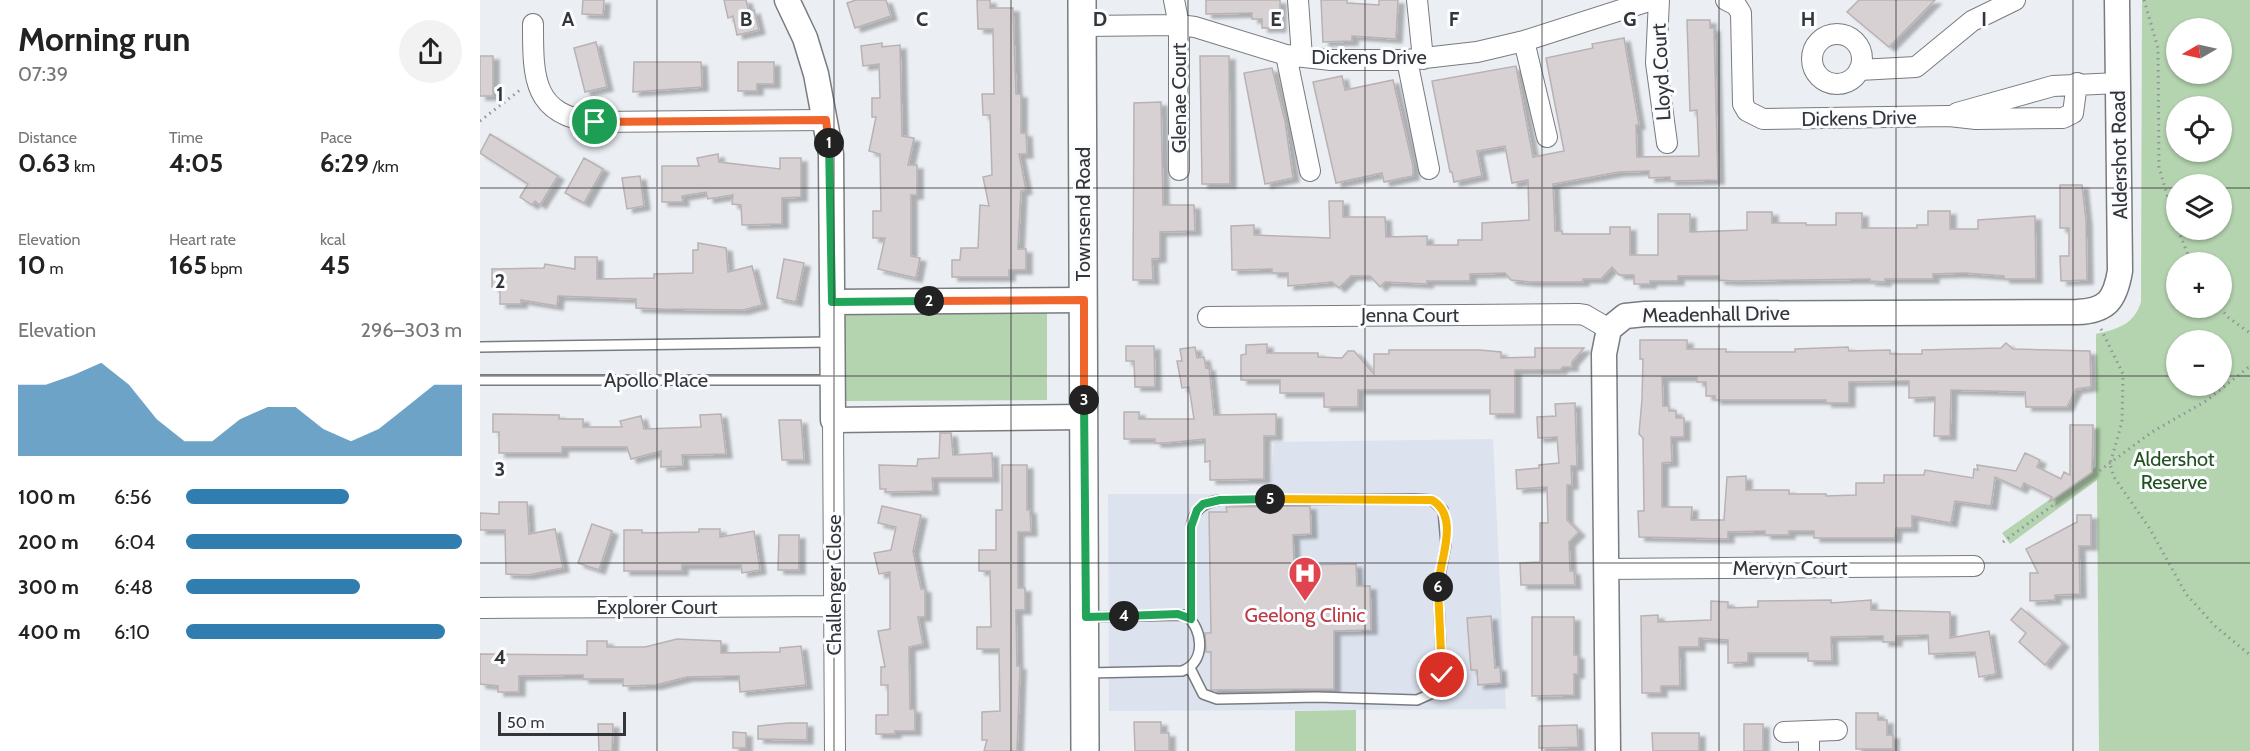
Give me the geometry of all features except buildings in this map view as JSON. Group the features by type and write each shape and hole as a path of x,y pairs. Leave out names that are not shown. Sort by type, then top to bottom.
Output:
{"main road":[{"name":"Townsend Road","path":"1082,13 1085,751"}],"street":[{"path":"788,0 810,56 826,120 831,153 833,420 1084,417"},
{"name":"Glenae Court","path":"1174,0 1179,25 1179,170"},
{"path":"1298,0 1294,56 1310,171"},
{"path":"1417,0 1414,60 1429,169"},
{"name":"Dickens Drive","path":"1082,13 1195,27 1294,56 1361,62 1414,60 1524,41 1652,0"},
{"name":"Lloyd Court","path":"1659,0 1656,63 1667,143"},
{"name":"Dickens Drive","path":"1726,0 1736,5 1741,13 1742,94 1747,111 1754,117 1763,119 2068,117 2075,106 2077,83"},
{"path":"1859,70 1916,67 1972,21 2015,0"},
{"name":"Aldershot Road","path":"2106,305 2117,291 2120,271 2117,0"},
{"path":"533,24 533,56 539,89 558,113 575,120 826,120"},
{"path":"1524,41 1546,137"},
{"name":"Dickens Drive","path":"1949,116 2041,88 2077,83 2119,83"},
{"path":"2006,99 2007,119"},
{"path":"832,302 1084,300"},
{"name":"Meadenhall Drive","path":"1608,329 1625,316 1646,314 2087,312 2106,305"},
{"name":"Jenna Court","path":"1208,317 1578,314 1608,329"},
{"path":"1608,329 1604,354 1608,751"},
{"name":"Challenger Close","path":"833,420 835,751"},
{"name":"Mervyn Court","path":"1606,569 1974,566"},
{"name":"Explorer Court","path":"480,608 834,606"},
{"path":"1784,732 1838,730"},
{"path":"1809,731 1809,751"}],"lane":[{"name":"Apollo Place","path":"480,348 832,342"},
{"name":"Apollo Place","path":"480,380 833,380"},
{"path":"1086,673 1166,672 1190,668 1198,657 1199,644 1196,627 1191,619 1193,517 1203,504 1220,500 1432,500 1443,510 1446,544 1438,586 1442,675 1441,684 1426,697 1417,700 1317,697 1210,698 1198,688 1190,668"},
{"path":"1086,617 1178,614 1191,619"}],"path":[{"path":"2144,0 2158,48 2159,168 2166,191"},
{"path":"480,121 520,90"},
{"path":"2106,305 2101,332 2120,367 2124,389 2122,422 2110,464 2114,477 2150,529 2186,594 2216,626 2250,655"},
{"path":"2229,318 2250,333"},
{"path":"2002,542 2152,432 2206,401 2250,366"}],"shaded area":[{"name":"Geelong Clinic","path":"1493,439 1506,709 1109,711 1108,494 1270,494 1274,442"}],"green space":[{"name":"Aldershot Reserve","path":"2142,0 2250,0 2250,751 2099,751 2097,480 2010,544 2002,533 2096,467 2096,334 2124,325 2138,310 2141,302"},
{"path":"844,310 1047,310 1047,400 844,401"},
{"path":"1356,710 1356,751 1295,751 1295,711"}],"place":[{"name":"Geelong Clinic","path":"1305,602"}],"route":[{"path":"595,122 826,120 831,153 832,302 1084,300 1086,617 1178,614 1191,619 1191,527 1193,517 1203,504 1220,500 1432,500 1443,510 1446,544 1438,576 1442,675"}]}
